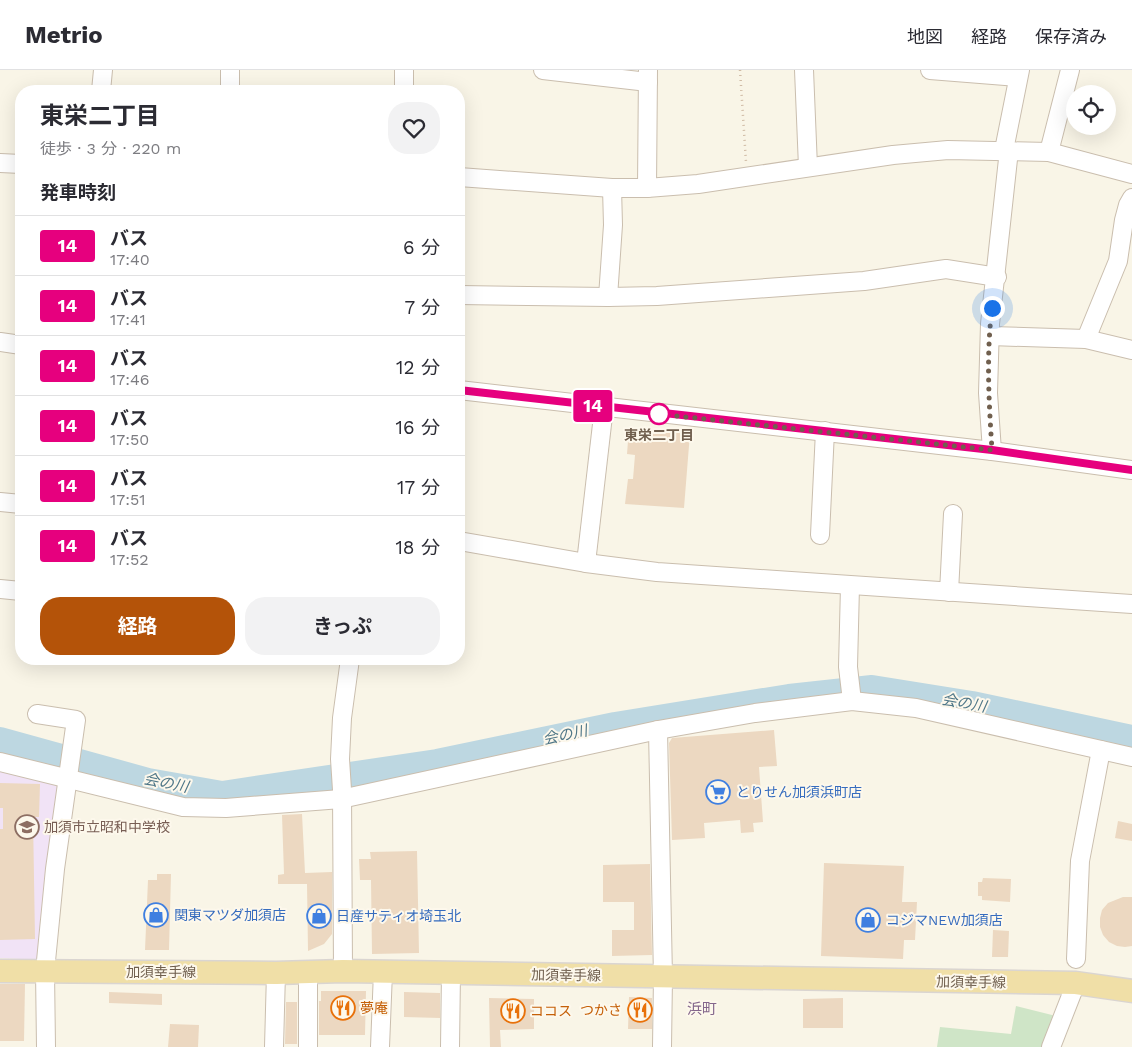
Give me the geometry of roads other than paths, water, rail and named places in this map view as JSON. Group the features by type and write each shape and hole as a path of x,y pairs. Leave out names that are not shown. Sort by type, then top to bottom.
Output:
{"main road":[{"name":"加須幸手線","path":"0,970 276,973 383,972 1076,984 1132,991"}],"street":[{"path":"101,85 102,70"},
{"path":"230,70 230,85"},
{"path":"404,70 404,85"},
{"path":"543,70 648,76 647,188"},
{"path":"804,70 808,167"},
{"path":"930,70 1019,74 1006,150 997,277 990,336 988,393 992,450"},
{"path":"1049,152 1070,70"},
{"path":"465,177 612,188 647,188 698,184 893,155 948,150 1049,152 1132,174"},
{"path":"0,163 15,164"},
{"path":"608,297 613,225 612,188"},
{"path":"1086,339 1118,261 1124,220 1132,198"},
{"path":"465,294 656,296 834,284 946,269 997,277"},
{"path":"990,336 1086,339 1132,350"},
{"path":"0,342 15,343"},
{"path":"465,391 604,408 992,450 1132,470"},
{"path":"586,563 604,408"},
{"path":"820,535 825,432"},
{"path":"0,502 15,503"},
{"path":"949,592 952,514"},
{"path":"465,542 586,563 656,572 1132,604"},
{"path":"850,586 848,667 852,700"},
{"path":"0,589 15,590"},
{"path":"343,972 340,759 342,718 349,665"},
{"path":"0,762 183,808 226,808 341,794 658,730 755,713 852,700 916,708 1132,756"},
{"path":"37,714 76,720 54,869 45,971 46,1047"},
{"path":"658,730 663,977 662,1047"},
{"path":"1076,959 1080,861 1101,750"},
{"path":"308,972 308,1047"},
{"path":"380,1047 383,972"},
{"path":"274,1047 276,973"},
{"path":"450,1047 451,973"},
{"path":"1051,1047 1076,984"}],"waterway":[{"name":"会の川","path":"0,740 148,781 222,794 437,762 615,725 789,697 872,688 972,704 1132,738"}],"place":[{"name":"東栄二丁目","path":"659,414"},
{"name":"とりせん加須浜町店","path":"718,792"},
{"name":"加須市立昭和中学校","path":"27,827"},
{"name":"関東マツダ加須店","path":"156,915"},
{"name":"日産サティオ埼玉北","path":"319,916"},
{"name":"コジマNEW加須店","path":"868,920"},
{"name":"夢庵","path":"343,1008"},
{"name":"つかさ","path":"640,1010"},
{"name":"ココス","path":"513,1011"}],"district":[{"name":"浜町","path":"702,1009"}]}
